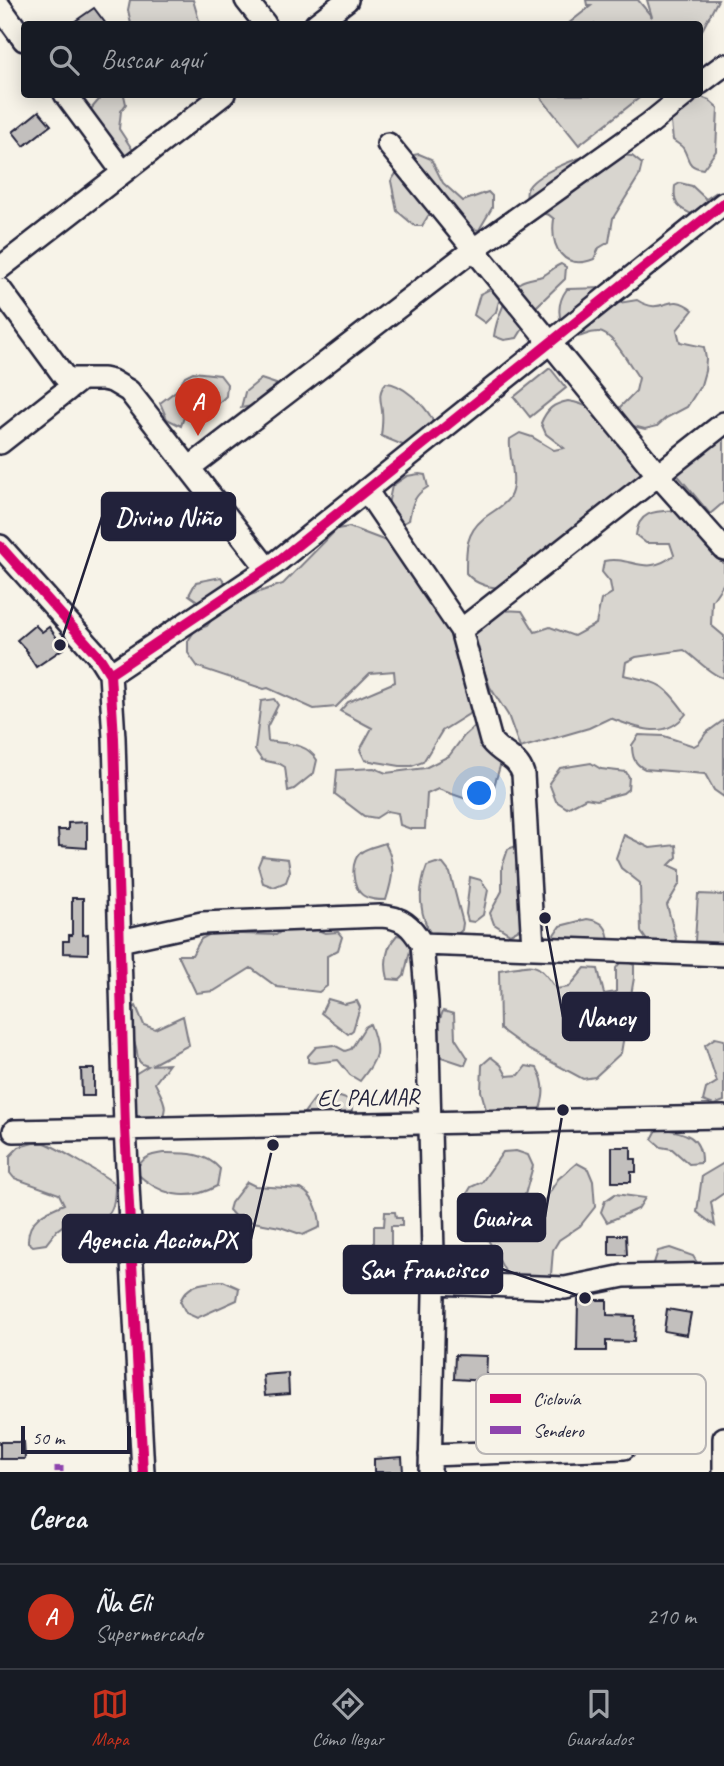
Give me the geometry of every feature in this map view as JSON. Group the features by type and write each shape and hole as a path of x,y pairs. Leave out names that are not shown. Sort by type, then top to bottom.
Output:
{"street":[{"path":"246,0 263,21"},
{"path":"320,21 347,0"},
{"path":"0,7 21,36"},
{"path":"703,80 724,65"},
{"path":"68,98 122,171"},
{"path":"0,268 218,98"},
{"path":"189,468 474,249 649,124 681,98"},
{"path":"388,144 658,475 724,549"},
{"path":"110,675 267,568 724,203"},
{"path":"0,289 58,371 69,379 112,381 129,391 267,568"},
{"path":"0,443 80,380"},
{"path":"461,630 724,423"},
{"path":"366,490 461,630 491,741 498,750 514,758 520,765 523,775 533,947"},
{"path":"0,545 100,658 110,675 125,1128 143,1472"},
{"path":"120,941 202,923 380,916 396,917 406,922 422,943 427,1003 434,1283 430,1464 551,1454"},
{"path":"422,943 724,956"},
{"name":"EL PALMAR","path":"14,1131 724,1117"},
{"path":"434,1283 565,1288 624,1276 724,1274"},
{"path":"724,1438 724,1472"}],"shaded area":[{"path":"130,0 193,0 199,21 130,21 128,10"},
{"path":"586,0 638,0 652,17 647,0 718,0 703,28 703,21 572,21 592,5 587,5"},
{"path":"100,98 125,98 126,104 121,111 119,129 136,155 126,159 89,120 91,109"},
{"path":"541,98 639,98 579,145"},
{"path":"691,98 709,100 718,108 716,151 703,169 691,164 683,148 673,140 670,114"},
{"path":"419,154 431,159 443,183 463,201 488,192 492,196 492,208 479,230 466,228 440,213 428,216 422,226 415,226 397,211 391,181 408,156"},
{"path":"595,154 632,156 642,164 639,176 613,218 609,242 599,248 594,259 574,262 561,254 557,247 554,239 554,219 537,212 526,201 527,190 547,172"},
{"path":"680,183 692,186 706,199 717,192 719,202 703,219 685,211 675,200 675,186"},
{"path":"561,264 566,267 565,279 537,306 517,338 504,340 494,336 503,306 516,286 523,281 545,275"},
{"path":"604,288 613,304 637,300 646,305 660,306 677,302 693,310 677,330 680,342 704,347 706,359 701,385 687,407 657,426 645,429 623,420 619,408 636,391 639,378 615,343 604,333 593,332 576,337 566,334 563,328 560,306 567,289"},
{"path":"490,289 501,294 496,312 485,323 474,315 480,294"},
{"path":"550,368 566,388 530,417 514,397"},
{"path":"193,372 220,375 227,384 226,396 219,403 211,405 198,398 187,408 181,426 167,419 160,403 177,390 185,376"},
{"path":"261,379 276,384 273,396 258,405 241,408 245,392"},
{"path":"386,383 399,387 418,401 429,413 434,431 405,446 381,436 380,400"},
{"path":"568,401 595,410 606,418 623,439 643,475 613,523 593,536 557,541 519,589 490,587 477,582 466,573 468,543 477,525 504,504 512,492 510,439 520,433 554,450 564,448 546,434 541,423 551,408"},
{"path":"724,431 724,502 710,514 675,472"},
{"path":"425,475 428,487 414,500 409,520 398,526 387,509 392,486 407,476"},
{"path":"683,510 703,523 724,564 724,583 712,601 711,625 724,636 724,678 684,650 636,657 626,662 624,675 654,683 666,690 686,714 678,722 660,730 650,730 610,718 589,728 520,748 508,715 490,687 472,637 487,619 504,611 522,611 535,632 550,627 574,636 596,624 601,600 612,593 610,582 602,572 604,561 646,565 664,562 674,555 670,543 646,543 636,535 638,526 646,515 659,511"},
{"path":"349,527 386,541 408,556 456,641 472,712 442,731 423,762 412,766 365,760 360,750 372,728 340,711 348,702 395,682 394,671 370,673 336,707 314,709 268,688 264,689 198,667 188,653 188,641 195,630 207,626 223,604 283,584 337,529"},
{"path":"221,577 230,589 202,604 189,595 196,582"},
{"path":"274,699 278,705 267,727 268,741 301,747 317,760 314,773 288,791 285,767 262,760 255,750 261,701"},
{"path":"724,720 724,797 714,790 705,774 645,769 634,759 632,745 639,735 664,736 694,746"},
{"path":"486,722 503,756 492,793 484,803 438,789 427,794 425,829 411,829 400,825 398,813 387,811 376,818 364,816 335,794 337,770 374,768 386,773 425,768 449,756 464,736 475,726"},
{"path":"591,763 601,769 626,772 629,777 628,789 597,800 586,798 567,808 556,801 549,783 560,768"},
{"path":"624,835 650,848 676,845 677,857 669,865 680,870 680,883 667,905 676,939 671,950 648,942 641,932 640,883 621,868 616,858"},
{"path":"385,843 392,864 390,885 386,900 371,899 356,887 353,873 355,860 368,848"},
{"path":"516,846 522,849 535,894 521,928 510,934 494,924 490,913 502,891 502,867 508,849"},
{"path":"262,856 288,859 290,871 286,882 274,887 263,883 258,866"},
{"path":"443,864 450,873 463,923 462,930 452,939 434,939 425,922 421,904 427,866"},
{"path":"470,877 481,880 488,890 483,915 474,922 468,921 466,914"},
{"path":"698,894 724,895 724,943 695,941"},
{"path":"587,919 604,926 609,942 562,944 553,936 560,926"},
{"path":"296,921 325,933 338,932 342,937 338,950 327,956 327,986 319,992 277,987 251,968 214,991 196,993 178,955 192,955 201,939 212,933 276,935"},
{"path":"397,935 413,938 404,976 400,980 388,979 386,967 388,950"},
{"path":"623,959 634,965 634,978 621,1053 595,1077 583,1079 529,1050 500,1029 499,970 533,966 544,972 556,989 569,987 585,968 598,969 604,994 616,992 616,968"},
{"path":"328,999 345,1004 357,1001 360,1007 353,1030 348,1034 321,1013"},
{"path":"136,1006 144,1025 155,1029 183,1016 189,1045 151,1065 169,1064 155,1083 165,1107 155,1132 144,1134 117,1085 148,1066 140,1063 134,1042 120,1029 122,1017"},
{"path":"443,1011 454,1014 455,1038 468,1058 465,1065 441,1057 438,1051 436,1034"},
{"path":"370,1024 376,1041 376,1054 360,1081 350,1075 338,1060 308,1062 308,1056 316,1047 334,1045 345,1051 351,1049 365,1027"},
{"path":"715,1038 724,1040 724,1101 714,1105 703,1101 706,1089 717,1082 705,1045"},
{"path":"491,1057 501,1065 507,1076 519,1075 526,1066 537,1068 543,1090 542,1104 534,1125 487,1113 481,1091 482,1065"},
{"path":"340,1097 352,1101 352,1119 307,1125 304,1113 315,1098"},
{"path":"658,1128 682,1133 694,1140 698,1145 701,1163 689,1164 672,1149 661,1147 652,1139"},
{"path":"33,1143 50,1145 115,1184 115,1196 110,1212 100,1219 72,1219 57,1230 46,1244 33,1246 28,1242 34,1222 44,1213 64,1204 59,1194 14,1178 10,1173 10,1156 19,1147"},
{"path":"516,1151 528,1155 533,1166 523,1202 539,1209 558,1179 577,1163 588,1169 593,1181 595,1207 580,1226 559,1240 553,1250 551,1275 542,1283 508,1277 485,1234 482,1211 475,1201 465,1197 471,1187 482,1182 503,1152"},
{"path":"163,1153 194,1155 208,1159 220,1169 217,1186 195,1194 174,1194 154,1186 135,1172 146,1158"},
{"path":"724,1163 724,1193 711,1202 715,1226 697,1212 702,1176"},
{"path":"247,1182 255,1186 301,1189 315,1205 320,1227 303,1235 280,1227 237,1219 229,1210 231,1203"},
{"path":"615,1194 645,1198 638,1209 607,1222 601,1212 605,1201"},
{"path":"385,1212 395,1212 396,1218 402,1218 402,1226 391,1226 391,1248 374,1248 374,1226 384,1226"},
{"path":"670,1248 693,1256 702,1271 656,1268 654,1263 658,1251"},
{"path":"223,1281 239,1288 237,1300 197,1318 186,1313 180,1301 188,1290 198,1285"}],"building":[{"path":"94,8 104,21 75,21"},
{"path":"39,111 51,125 24,146 13,132"},
{"path":"35,625 42,632 49,627 64,648 36,667 17,640"},
{"path":"87,822 87,848 59,846 58,830 68,830 68,823"},
{"path":"72,898 83,898 83,935 88,934 88,954 63,953 63,941 69,941 69,935 72,935"},
{"path":"81,1069 94,1069 94,1096 82,1096"},
{"path":"612,1147 631,1147 631,1159 636,1159 636,1172 631,1172 631,1182 612,1182"},
{"path":"609,1235 626,1235 627,1255 609,1255"},
{"path":"578,1300 607,1300 607,1315 635,1316 634,1342 606,1341 606,1351 577,1351"},
{"path":"667,1309 691,1313 687,1335 664,1331"},
{"path":"455,1355 487,1356 486,1374 476,1374 476,1380 454,1379"},
{"path":"288,1373 289,1394 265,1396 263,1375"},
{"path":"0,1442 24,1442 25,1459 0,1459"},
{"path":"402,1457 403,1472 374,1472 374,1459"}],"marked path":[{"path":"59,1466 59,1472"}],"cycle path":[{"path":"110,674 273,565 724,203"},
{"path":"0,546 100,658 110,674 125,1128 143,1472"}],"place":[{"name":"Ña Eli","path":"198,436"},
{"name":"Divino Niño","path":"60,645"},
{"name":"Nancy","path":"545,918"},
{"name":"Guaira","path":"563,1110"},
{"name":"Agencia AccionPX","path":"273,1145"},
{"name":"San Francisco","path":"585,1298"}]}
